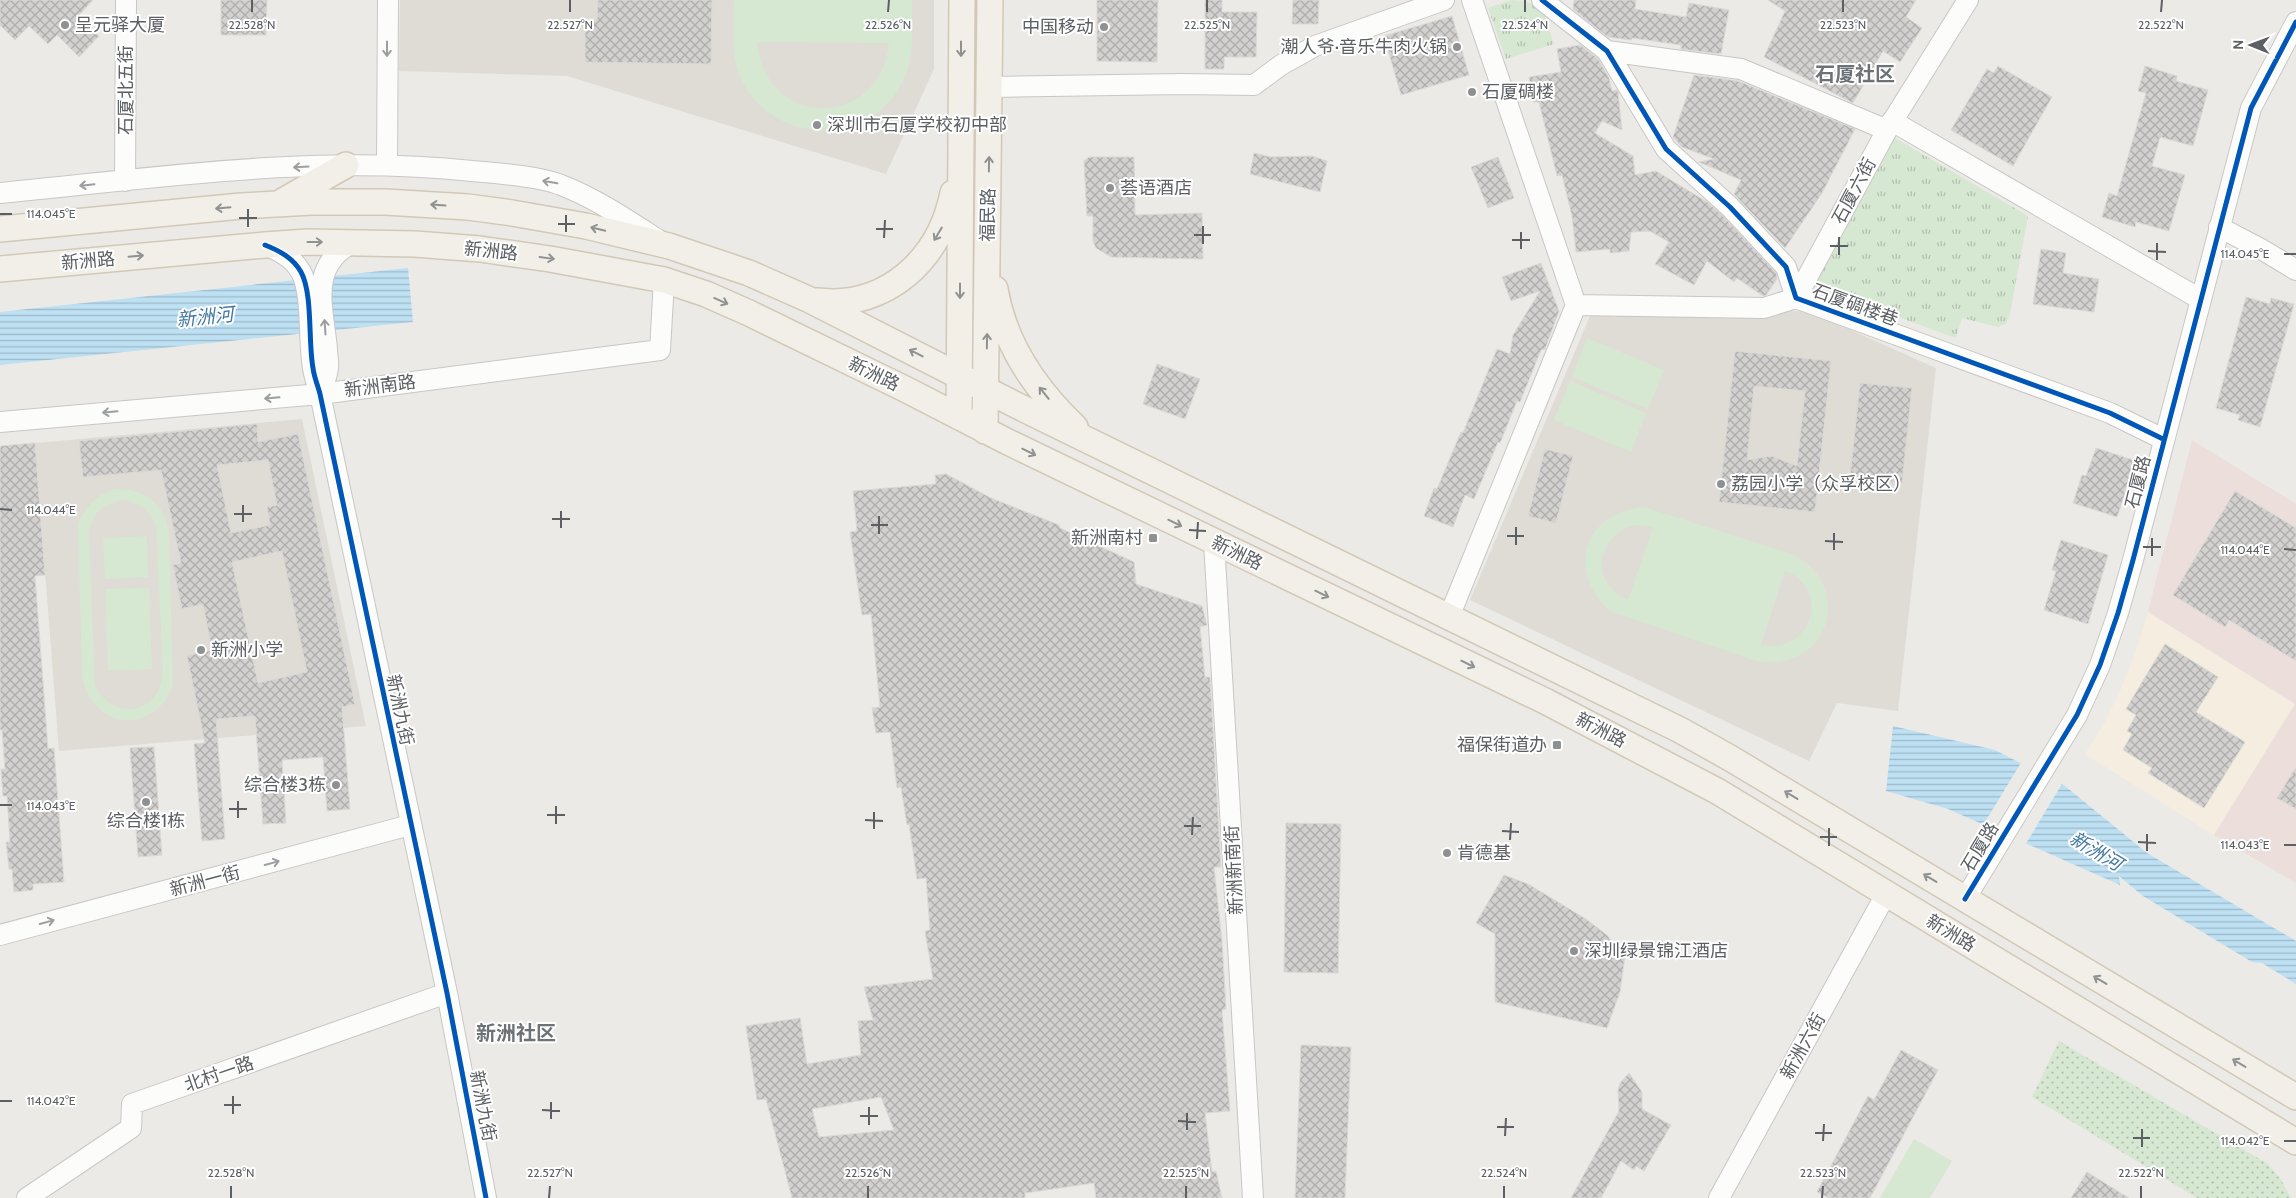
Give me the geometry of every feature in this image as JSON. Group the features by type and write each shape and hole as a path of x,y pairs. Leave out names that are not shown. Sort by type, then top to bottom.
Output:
{"main road":[{"name":"福民路","path":"959,416 962,0"},
{"name":"福民路","path":"985,431 991,87 990,0"},
{"path":"810,300 834,303 856,301 880,292 902,280 918,265 941,230 952,198 961,154"},
{"path":"278,204 346,165"},
{"name":"新洲路","path":"0,229 278,204 385,202 468,207 549,219 669,246 749,273 810,300 986,390 1704,743 2296,1097"},
{"name":"新洲路","path":"0,269 265,245 354,242 480,249 610,268 674,284 749,313 959,416 985,431 1545,701 1630,745 1716,791 2296,1142"},
{"path":"987,247 995,293 1007,329 1024,365 1041,391 1090,441"},
{"path":"674,284 695,255"},
{"path":"2272,1082 2296,1092"},
{"path":"2275,1129 2296,1157"}],"street":[{"name":"石厦北五街","path":"125,181 126,0"},
{"path":"387,165 388,0"},
{"path":"991,87 1182,84 1254,85 1281,65 1315,46 1444,0"},
{"name":"石厦碉楼巷","path":"1542,0 1607,51 1666,148 1730,207 1786,267 1796,298 2110,413 2163,439"},
{"name":"石厦六街","path":"1796,298 1890,125 1968,0"},
{"path":"1449,617 1576,305 1479,2"},
{"name":"石厦路","path":"1966,900 2077,715 2100,665 2121,604 2251,108 2296,22"},
{"path":"1607,51 1741,68 1890,125 2200,299"},
{"path":"0,193 218,172 346,165 387,165 501,174 560,184 618,214 669,246"},
{"path":"2219,227 2261,248 2296,270"},
{"name":"新洲九街","path":"314,288 330,260 340,249 354,242"},
{"name":"新洲九街","path":"265,245 280,251 293,261 314,288 320,394 447,993 486,1198"},
{"name":"新洲南路","path":"0,422 320,394 660,350 674,284"},
{"path":"1576,305 1764,308 1796,298"},
{"name":"新洲新南街","path":"1214,542 1254,1198"},
{"name":"新洲一街","path":"0,935 410,825"},
{"name":"新洲六街","path":"1719,1198 1886,894"},
{"name":"北村一路","path":"27,1198 131,1128 132,1104 447,993"}],"shaded area":[{"name":"深圳市石厦学校初中部","path":"400,0 934,0 934,69 886,174 567,76 399,71"},
{"name":"荔园小学（众孚校区）","path":"1803,311 1817,315 1936,368 1898,711 1837,703 1809,761 1470,600 1590,316"},
{"name":"新洲小学","path":"302,419 366,726 59,751 35,443"},
{"path":"2192,440 2296,504 2296,883 2214,835 2295,704 2148,612"},
{"path":"2148,612 2295,704 2214,835 2085,754 2105,722 2122,687"}],"green space":[{"path":"734,0 912,0 910,60 904,79 889,102 870,118 847,127 823,130 798,127 776,117 756,101 741,79 734,50","holes":["757,42 889,43 881,72 866,92 845,104 823,108 800,104 780,92 765,71"]},
{"path":"1511,0 1526,1 1543,10 1554,44 1506,59 1488,8"},
{"path":"1893,137 2028,216 2010,314 2006,324 1998,327 1962,318 1956,338 1812,286"},
{"path":"1587,338 1664,370 1648,409 1572,377"},
{"path":"1570,381 1646,413 1631,452 1554,420"},
{"path":"115,489 126,489 151,499 163,513 169,533 173,686 164,702 152,713 138,719 124,720 110,716 98,708 88,695 82,677 78,524 88,506","holes":["127,500 145,508 156,524 163,673 160,687 154,698 145,705 135,709 124,709 113,705 103,697 95,685 89,536 95,515 105,506"]},
{"path":"1644,507 1792,554 1812,568 1824,586 1828,606 1825,625 1816,642 1801,655 1781,662 1756,661 1610,611 1596,595 1588,579 1585,562 1588,546 1595,532 1607,520 1623,511","holes":["1633,525 1653,527 1628,600 1607,583 1602,561 1605,550 1611,540 1620,532","1785,571 1800,579 1808,591 1812,605 1810,618 1803,630 1793,640 1779,645 1761,645"]},
{"path":"147,536 148,577 105,579 103,538"},
{"path":"149,588 152,669 108,671 105,589"},
{"path":"2059,1041 2268,1164 2280,1178 2291,1198 2197,1198 2032,1097"},
{"path":"1914,1139 1952,1161 1930,1198 1880,1198"}],"water":[{"name":"新洲河","path":"408,268 413,322 0,365 0,312"},
{"name":"新洲河","path":"1893,726 1995,750 2065,786 2147,853 2296,941 2296,984 2262,963 2252,962 2143,896 2119,876 2120,885 1948,809 1886,791"}],"pier":[{"path":"2022,761 2063,782 2024,847 1982,827"}],"building":[{"name":"呈元驿大厦","path":"0,0 93,0 78,16 99,36 79,57 57,35 48,44 29,26 15,40 0,25"},
{"path":"221,0 267,0 266,35 221,35"},
{"path":"598,0 712,0 711,64 585,62 585,21 597,21"},
{"path":"1097,0 1158,0 1157,62 1097,61"},
{"path":"1205,0 1222,0 1222,12 1257,12 1256,57 1224,57 1224,69 1205,69"},
{"path":"1293,0 1319,0 1318,24 1292,24"},
{"path":"1574,0 1636,0 1635,9 1686,17 1689,3 1729,10 1721,54 1681,49 1681,45 1632,38 1631,40 1608,37 1573,9"},
{"path":"1768,0 1916,0 1906,17 1922,28 1900,62 1883,51 1853,103 1764,57 1785,11"},
{"path":"1452,16 1469,75 1401,95 1384,36"},
{"path":"1580,45 1598,59 1609,78 1612,91 1617,90 1618,92 1622,130 1602,121 1595,133 1633,156 1635,175 1656,171 1707,202 1722,215 1776,273 1777,279 1766,295 1763,296 1737,278 1734,282 1707,261 1694,285 1655,264 1669,242 1650,231 1631,232 1629,251 1610,253 1610,249 1576,252 1572,216 1562,175 1557,176 1539,102 1533,102 1529,77 1561,72 1557,49"},
{"path":"1998,66 2052,97 2013,166 1951,130 1987,69 1994,73"},
{"path":"2145,66 2177,76 2176,81 2208,90 2193,146 2160,137 2152,166 2185,175 2169,231 2136,222 2135,227 2102,217 2109,193 2117,196 2146,93 2138,91"},
{"path":"1694,75 1738,81 1855,129 1822,193 1785,248 1734,194 1741,180 1699,162 1714,159 1682,147 1673,137"},
{"path":"1254,153 1271,157 1312,156 1327,161 1320,192 1250,174"},
{"name":"荟语酒店","path":"1089,157 1134,157 1135,215 1202,213 1203,259 1111,257 1096,248 1093,241 1093,216 1087,216 1084,161"},
{"path":"1498,157 1514,198 1488,208 1471,167"},
{"path":"2041,249 2066,253 2063,273 2099,279 2094,312 2033,304"},
{"path":"1541,263 1559,311 1545,349 1541,350 1520,402 1517,401 1474,499 1465,495 1453,527 1424,516 1434,488 1437,489 1461,432 1463,433 1497,349 1510,354 1513,335 1540,291 1511,301 1502,277"},
{"path":"2246,297 2270,304 2271,298 2294,304 2260,427 2238,420 2240,415 2216,408"},
{"path":"1735,351 1831,361 1815,512 1719,502","holes":["1754,386 1805,391 1797,466 1772,456 1747,460"]},
{"path":"1157,364 1200,379 1185,419 1143,404"},
{"path":"1860,383 1912,388 1902,483 1850,477"},
{"path":"257,424 258,442 298,434 355,704 342,707 350,809 327,811 323,757 282,760 286,823 263,824 255,716 216,719 225,839 202,841 194,744 205,743 187,656 212,650 203,604 182,609 173,565 181,563 161,470 83,477 79,441","holes":["268,460 277,505 267,507 270,525 231,533 217,465","282,551 307,672 258,683 232,562"]},
{"path":"35,443 45,575 35,576 48,749 54,748 64,882 33,884 33,890 14,892 12,869 9,869 6,842 10,842 7,796 3,796 1,769 5,769 2,730 0,730 0,446"},
{"path":"2096,448 2136,461 2117,517 2073,503 2082,475 2086,476"},
{"path":"1545,449 1573,456 1556,523 1528,516"},
{"path":"946,474 991,498 1059,525 1060,528 1134,562 1136,584 1202,606 1207,625 1200,627 1205,677 1210,677 1221,867 1214,867 1222,941 1226,1009 1222,1010 1230,1111 1205,1113 1212,1172 1216,1171 1222,1198 1096,1198 1094,1183 1025,1193 1025,1198 792,1198 766,1099 757,1100 746,1026 800,1018 807,1064 861,1055 858,1021 873,1020 864,987 933,979 925,931 930,930 926,878 917,879 909,824 907,825 901,787 897,788 890,732 876,733 872,708 880,707 871,614 862,615 850,532 857,531 853,491 936,484 935,475","holes":["881,1097 894,1130 819,1137 812,1109"]},
{"path":"2235,491 2296,528 2296,661 2229,620 2225,627 2173,595"},
{"path":"2061,540 2108,555 2088,624 2044,610 2056,571 2052,570"},
{"path":"2165,644 2218,677 2196,712 2245,742 2204,808 2148,773 2152,768 2123,750 2132,734 2127,731 2136,715 2126,709"},
{"name":"综合楼1栋","path":"154,747 162,855 138,857 130,748"},
{"path":"2296,767 2296,809 2277,798"},
{"path":"1286,823 1341,824 1338,973 1284,972"},
{"name":"深圳绿景锦江酒店","path":"1504,875 1528,884 1586,919 1608,936 1617,952 1626,949 1620,992 1607,1028 1495,1002 1495,934 1476,923"},
{"path":"1301,1045 1351,1047 1345,1198 1295,1198"},
{"path":"1901,1050 1938,1070 1870,1198 1829,1198 1817,1192 1868,1096 1874,1100"},
{"path":"1629,1073 1642,1092 1642,1109 1671,1125 1644,1171 1636,1166 1634,1170 1621,1161 1601,1198 1571,1198 1619,1111 1618,1090 1620,1083"},
{"path":"2087,1172 2129,1198 2071,1198"}],"cycle path":[{"path":"1542,0 1607,51 1666,149 1730,207 1786,267 1796,298 2110,413 2163,439"},
{"path":"1965,899 2077,715 2100,665 2118,613 2133,560 2251,108 2296,22"},
{"path":"265,245 281,252 290,259 298,267 305,281 309,305 314,371 447,993 486,1198"}],"place":[{"name":"呈元驿大厦","path":"65,25"},
{"name":"中国移动","path":"1104,27"},
{"name":"潮人爷·音乐牛肉火锅","path":"1457,47"},
{"name":"石厦碉楼","path":"1472,92"},
{"name":"深圳市石厦学校初中部","path":"817,125"},
{"name":"荟语酒店","path":"1110,188"},
{"name":"荔园小学（众孚校区）","path":"1721,484"},
{"name":"新洲南村","path":"1153,538"},
{"name":"新洲小学","path":"201,650"},
{"name":"福保街道办","path":"1557,745"},
{"name":"综合楼3栋","path":"336,785"},
{"name":"综合楼1栋","path":"146,802"},
{"name":"肯德基","path":"1447,853"},
{"name":"深圳绿景锦江酒店","path":"1574,951"}],"district":[{"name":"石厦社区","path":"1855,74"},
{"name":"新洲社区","path":"516,1033"}]}
